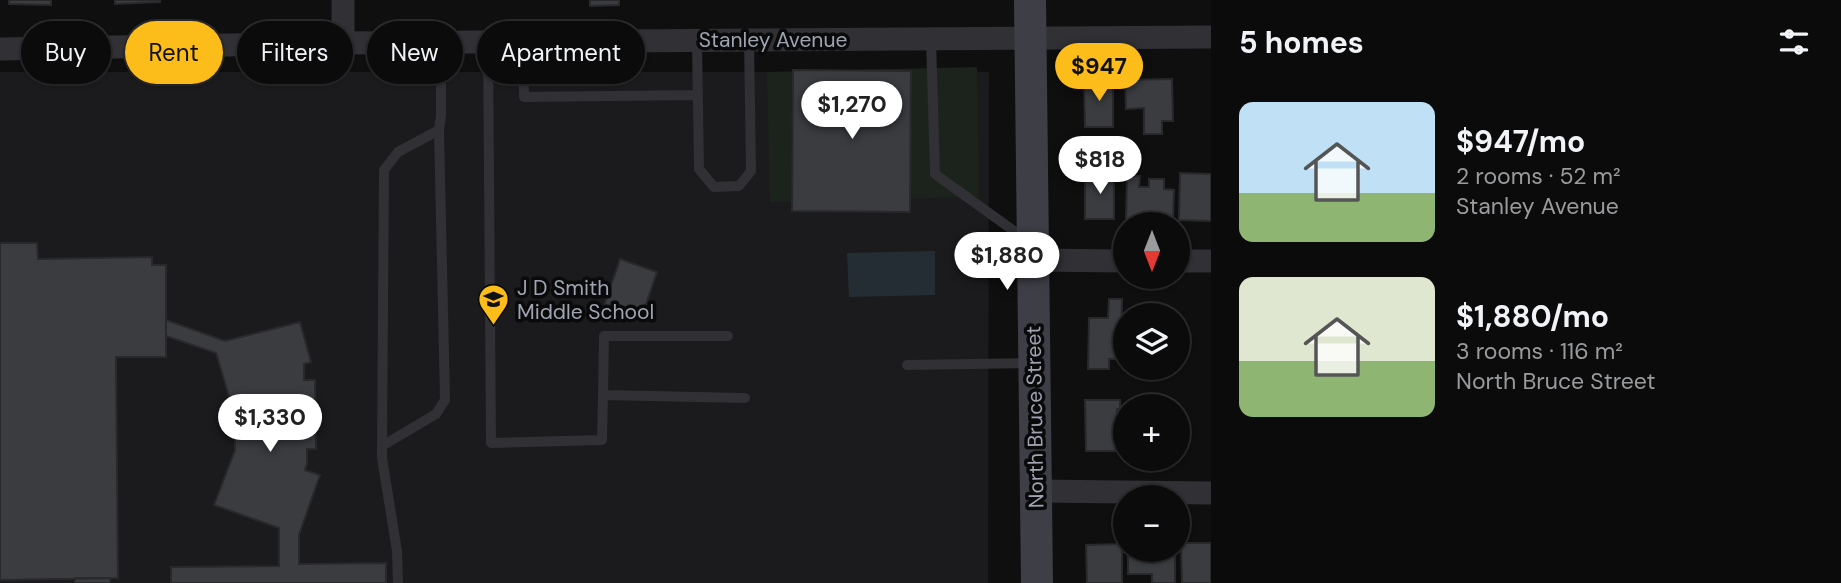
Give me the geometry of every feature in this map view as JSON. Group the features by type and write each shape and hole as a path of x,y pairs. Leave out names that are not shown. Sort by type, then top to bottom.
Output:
{"street":[{"path":"343,0 343,21"},
{"name":"North Bruce Street","path":"1030,0 1037,583"},
{"name":"Stanley Avenue","path":"645,40 1211,37"},
{"name":"Stanley Avenue","path":"0,50 237,45"},
{"path":"1033,253 1113,260"},
{"path":"1190,261 1211,261"},
{"path":"1036,491 1211,493"}],"lane":[{"path":"931,39 935,173 1033,253"},
{"path":"697,40 699,169 714,187 739,186 751,171 749,40"},
{"path":"382,446 436,414 445,400 439,130 441,84"},
{"path":"488,84 491,443 602,440 604,336 728,336"},
{"path":"524,84 524,97 698,96"},
{"path":"398,583 397,551 382,458 384,170 398,152 439,130"},
{"path":"906,365 1034,363"},
{"path":"603,395 745,398"}],"shaded area":[{"path":"977,67 979,197 770,202 767,72"},
{"name":"J D Smith Middle School","path":"0,72 21,72 21,84 111,84 111,72 125,72 125,84 223,84 223,72 237,72 237,84 353,84 353,72 367,72 367,84 463,84 463,72 477,72 477,84 645,84 645,72 989,72 988,583 0,583"},
{"path":"935,251 935,295 849,297 847,253"}],"building":[{"path":"9,0 51,0 51,5 9,4"},
{"path":"115,0 160,0 160,2 115,4"},
{"path":"590,0 619,0 619,5 590,6"},
{"path":"793,70 911,71 910,212 792,211"},
{"path":"1172,79 1173,121 1162,121 1162,134 1144,134 1144,108 1126,109 1125,80"},
{"path":"1084,80 1113,80 1113,127 1085,127"},
{"path":"1085,172 1114,172 1113,219 1085,219"},
{"path":"1180,173 1211,174 1211,221 1190,220 1190,212 1179,212"},
{"path":"1127,176 1140,176 1139,187 1149,187 1149,179 1164,179 1164,189 1174,190 1173,212 1126,212"},
{"path":"0,243 37,243 38,259 152,257 152,265 166,265 166,357 116,357 118,578 0,580"},
{"path":"620,259 657,272 641,319 604,306"},
{"path":"1109,299 1122,299 1122,303 1113,303 1113,359 1109,359 1109,369 1088,369 1089,318 1108,318"},
{"path":"166,320 225,341 300,322 311,362 304,364 304,380 315,380 316,449 307,449 305,470 320,475 299,535 299,564 386,563 386,583 171,583 171,567 279,566 279,528 214,505 235,450 234,413 216,353 166,336"},
{"path":"1085,400 1113,400 1113,451 1086,451"},
{"path":"1190,543 1211,543 1211,583 1182,583 1181,562 1190,562"},
{"path":"1113,544 1113,562 1122,562 1122,583 1087,583 1086,545"},
{"path":"1128,562 1175,562 1175,583 1152,583 1152,574 1128,574"},
{"path":"75,578 110,578 110,583 75,583"}],"place":[{"name":"J D Smith Middle School","path":"494,327"}]}
